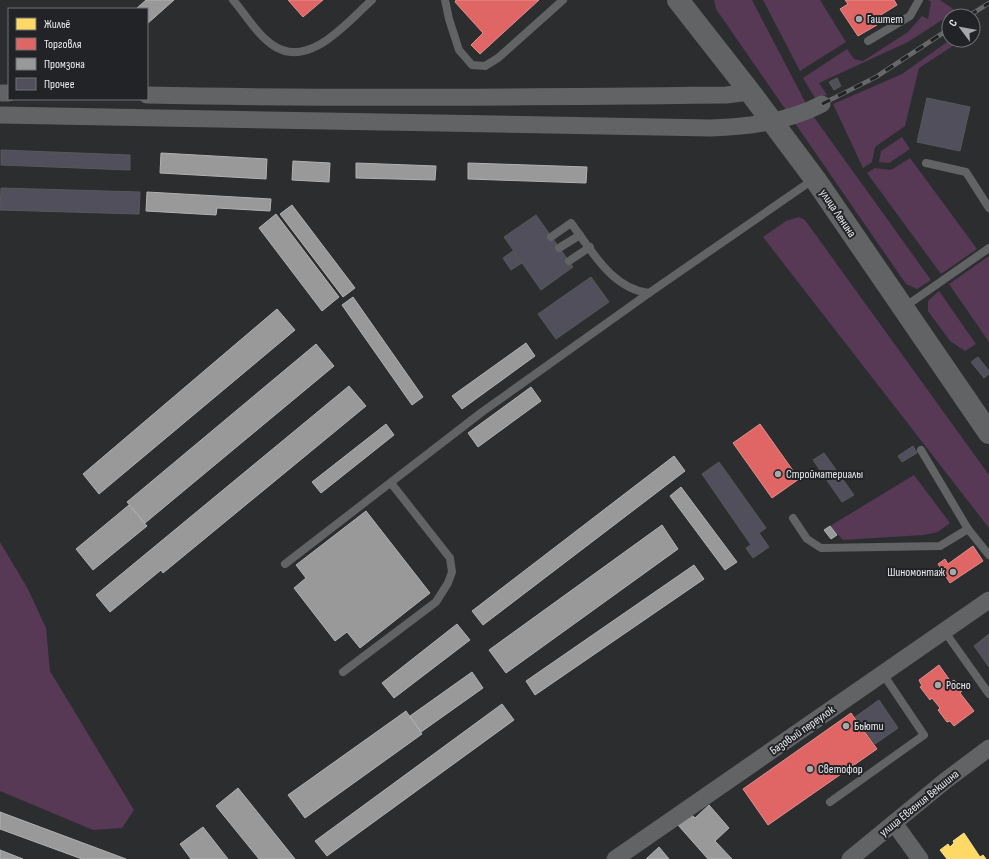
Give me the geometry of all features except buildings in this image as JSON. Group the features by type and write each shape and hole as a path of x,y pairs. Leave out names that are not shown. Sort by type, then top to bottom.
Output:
{"main road":[{"name":"улица Ленина","path":"678,0 773,122 815,179 989,433"}],"street":[{"path":"148,96 306,99 726,95 750,92"},
{"path":"0,115 687,128 734,127 773,122 822,104"},
{"name":"Базовый переулок","path":"615,859 945,632 989,600"},
{"name":"улица Евгения Векшина","path":"850,859 989,748"},
{"path":"894,823 920,859"}],"lane":[{"path":"234,0 273,45 282,50 295,52 309,50 322,44 372,0"},
{"path":"445,0 448,19 459,50 472,65 484,66 498,58 563,0"},
{"path":"868,42 910,16 918,0"},
{"path":"926,163 966,172 989,208"},
{"path":"285,564 482,412 649,293 815,179"},
{"path":"551,237 571,222 601,263 620,283 638,292 649,293"},
{"path":"559,248 580,235"},
{"path":"569,261 590,247"},
{"path":"903,308 989,248"},
{"path":"921,450 968,528 989,555"},
{"path":"343,672 436,602 448,583 452,572 453,565 450,558 391,483"},
{"path":"793,518 807,539 821,548 940,546 968,528"},
{"path":"945,632 989,694"},
{"path":"830,802 924,735 883,674"}],"shaded area":[{"path":"714,0 752,0 811,113 931,280 917,289 906,284 716,9"},
{"path":"763,0 820,0 846,42 800,71"},
{"path":"928,0 940,0 952,8 941,8 941,21 908,42 819,83 827,95 815,98 803,78 847,49 854,59 863,61 908,32 922,16 928,19 931,2"},
{"path":"941,46 941,48 950,48 919,68 905,126 875,147 872,162 863,168 833,104 902,74"},
{"path":"902,137 910,149 889,163 879,162 881,151"},
{"path":"910,158 977,249 941,274 867,173 875,168 891,170"},
{"path":"799,217 805,220 989,475 989,528 763,237 786,221"},
{"path":"989,256 989,342 949,284"},
{"path":"939,291 976,344 965,351 950,341 928,311 928,301"},
{"path":"914,475 950,523 938,532 924,535 843,540 830,526"},
{"path":"0,542 28,589 46,628 50,671 134,810 122,828 93,830 0,791"}],"railway":[{"path":"981,8 989,3"},
{"path":"822,104 876,77 941,34"}],"place":[{"name":"Гаштет","path":"859,19"},
{"name":"Стройматериалы","path":"778,474"},
{"name":"Шиномонтаж","path":"953,572"},
{"name":"Росно","path":"938,685"},
{"name":"Бьюти","path":"846,726"},
{"name":"Светофор","path":"810,769"}]}
